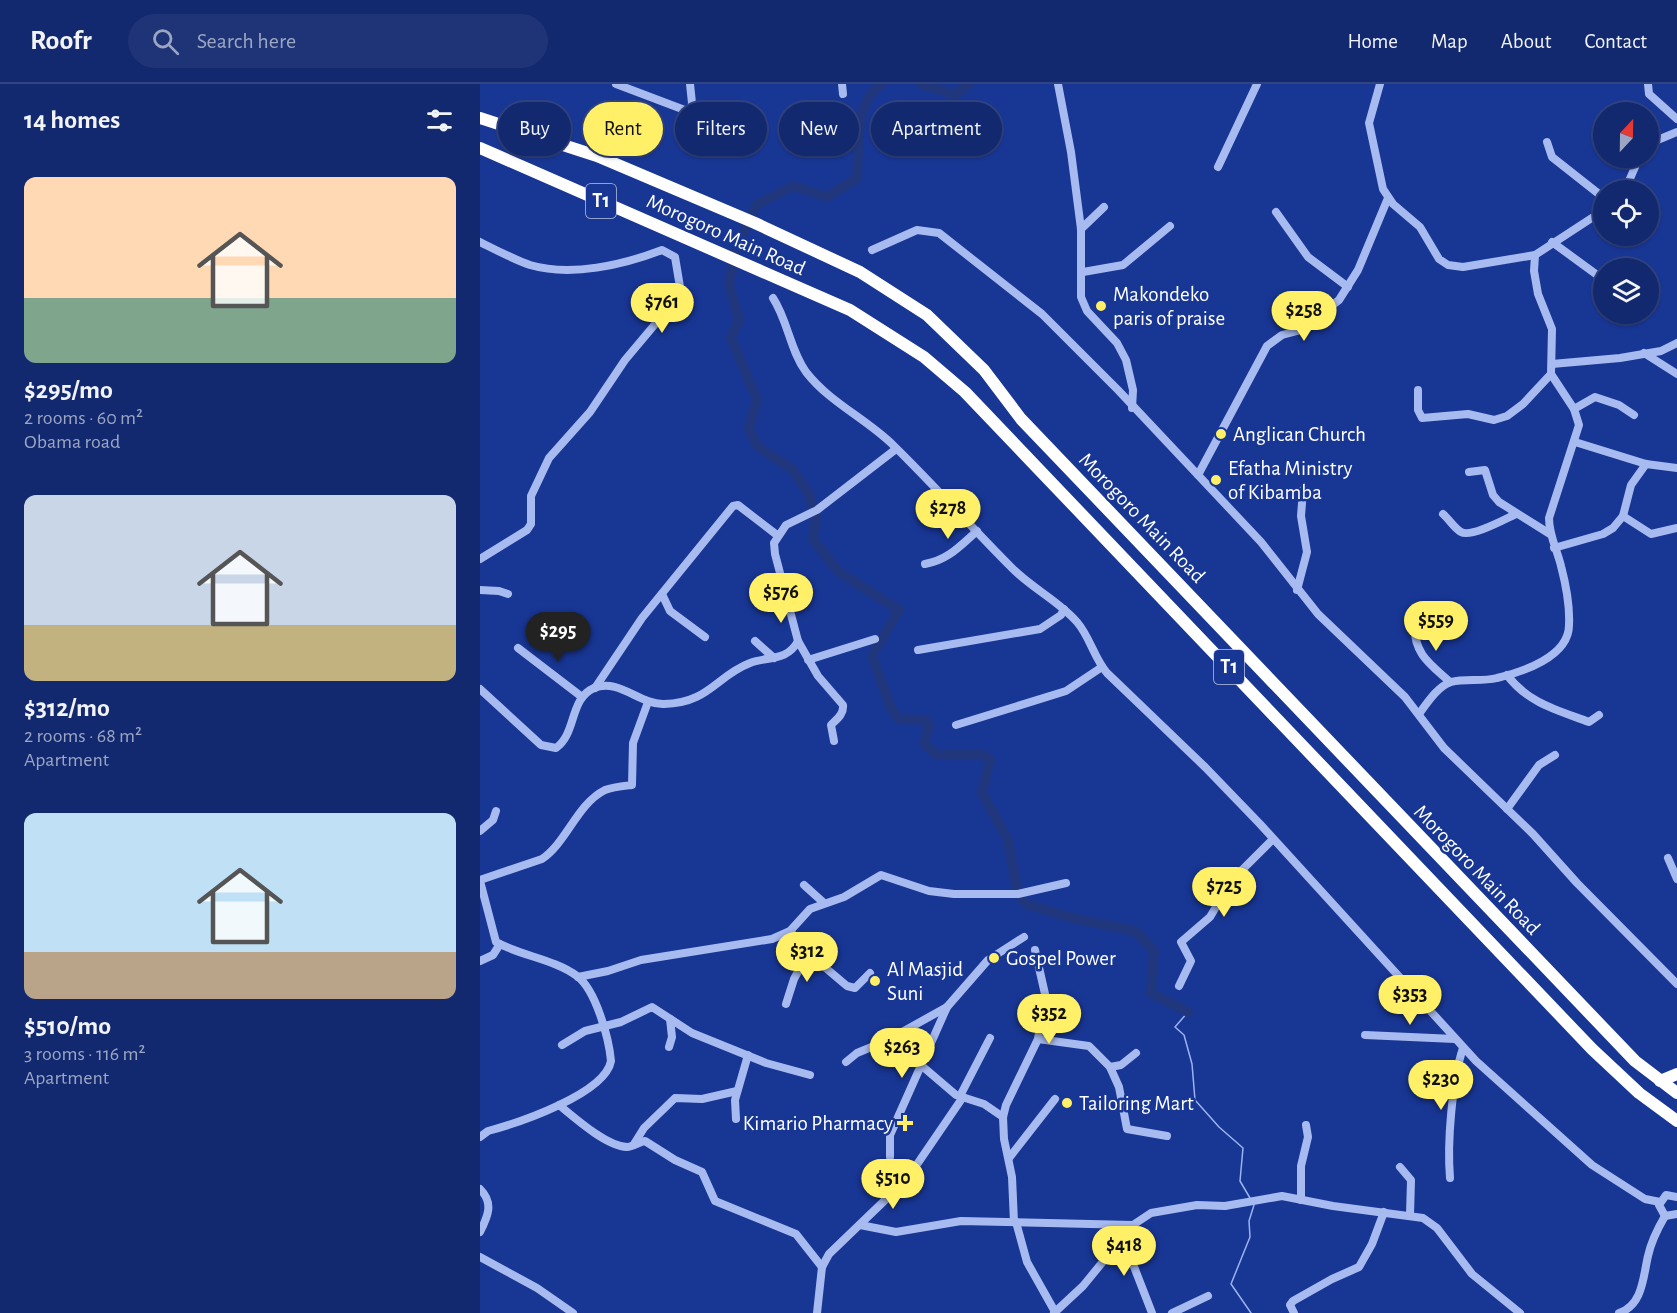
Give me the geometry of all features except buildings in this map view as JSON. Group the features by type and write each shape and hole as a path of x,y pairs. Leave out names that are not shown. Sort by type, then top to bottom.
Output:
{"highway":[{"name":"Morogoro Main Road","path":"480,118 597,156 755,223 860,272 927,315 984,369 1021,419 1441,861 1635,1061 1677,1093"},
{"name":"Morogoro Main Road","path":"480,148 850,310 924,357 965,392 1592,1049 1639,1093 1677,1121"},
{"path":"1660,1081 1677,1074"}],"street":[{"path":"616,84 690,112 692,103 690,84"},
{"path":"842,84 843,94"},
{"path":"1058,84 1071,152 1081,229 1083,272 1081,297 1087,311 1117,343 1126,360 1133,390 1132,408"},
{"path":"1218,168 1257,84"},
{"path":"1648,84 1649,94 1677,119"},
{"path":"1376,85 1370,133 1388,198 1420,227 1442,263 1463,267 1535,255 1593,217"},
{"path":"1659,139 1677,132"},
{"path":"1547,142 1552,157 1593,189"},
{"path":"1198,475 1268,346 1282,335 1300,330 1318,315 1335,306 1358,270 1388,198"},
{"path":"1081,229 1104,207"},
{"path":"1276,212 1308,257 1324,272 1348,287"},
{"path":"1083,272 1123,265 1170,226"},
{"path":"872,250 917,230 939,233 1042,314 1261,542 1318,614 1384,675 1419,714 1444,747 1507,808 1677,984"},
{"path":"480,242 530,264 552,269 615,264 662,250 675,257 680,287 667,310 626,360 590,412 549,458 531,496 531,524 527,530 480,560"},
{"path":"1552,242 1593,272"},
{"path":"1418,390 1418,410 1422,418 1468,414 1494,420 1519,408 1551,374 1552,329 1536,285 1535,255"},
{"path":"773,298 783,313 790,338 806,372 825,391 896,449 1012,569 1064,609 1082,628 1102,667 1205,767 1273,838 1463,1048 1592,1165 1645,1199 1660,1202"},
{"path":"1552,364 1600,361 1669,348 1677,343"},
{"path":"1644,353 1677,374"},
{"path":"1419,714 1437,692 1450,682 1507,675 1538,663 1566,641 1569,627 1566,591 1561,564 1550,534 1549,518 1579,425 1574,408 1551,374"},
{"path":"1574,408 1596,397 1619,405 1634,414"},
{"path":"1575,442 1646,464 1677,468"},
{"path":"834,741 831,725 838,719 843,705 808,660 798,642 775,554 777,535 786,525 817,510 896,449"},
{"path":"1554,548 1603,534 1613,528 1623,516 1631,485 1646,464"},
{"path":"1469,471 1485,470 1493,495 1516,514 1550,534"},
{"path":"1297,590 1307,552 1301,516 1303,490"},
{"path":"595,688 604,670 735,504 777,535"},
{"path":"1443,514 1460,531 1466,533 1492,526 1516,514"},
{"path":"1623,516 1651,534 1677,528"},
{"path":"925,564 953,554 977,531"},
{"path":"480,590 508,594"},
{"path":"662,594 665,606 705,637"},
{"path":"918,650 1040,629 1061,615 1064,609"},
{"path":"1414,625 1414,640 1420,653 1450,682"},
{"path":"808,660 874,639"},
{"path":"755,641 774,658"},
{"path":"480,689 541,744 550,749 560,745 569,732 582,697 595,688 610,686 648,702 665,704 695,698 750,662 774,658 791,651 798,642"},
{"path":"518,648 582,697"},
{"path":"956,725 1066,691 1102,667"},
{"path":"1507,675 1516,686 1537,702 1589,722 1599,715"},
{"path":"480,1137 559,1105 607,1074 611,1061 594,1001 578,977 500,944 494,939 480,881 542,859 551,853 580,814 602,792 632,785 633,743 648,702"},
{"path":"1507,808 1539,765 1555,754"},
{"path":"480,831 493,820 496,811"},
{"path":"1179,986 1191,961 1180,942 1210,916 1232,880 1273,838"},
{"path":"1668,858 1677,879"},
{"path":"578,977 608,971 641,960 762,941 790,931 805,913 824,903 844,897 880,875 929,891 954,894 1018,894 1066,883"},
{"path":"804,885 824,903"},
{"path":"790,931 808,953 847,986 855,988 870,973"},
{"path":"890,1157 890,1135 947,1007 988,960 1024,938"},
{"path":"480,961 493,955 500,944"},
{"path":"1035,950 1045,994 1038,1039 1005,1105 1004,1139 1009,1158 1015,1222 1027,1262 1054,1312 1083,1286 1130,1228 1151,1213 1176,1208 1225,1206 1282,1196 1410,1215 1430,1221 1472,1274 1520,1313"},
{"path":"786,1004 808,953"},
{"path":"562,1045 585,1031 630,1019 648,1007 692,1033 748,1055 810,1075"},
{"path":"846,1062 857,1053 886,1041 947,1007"},
{"path":"669,1047 672,1037 670,1019"},
{"path":"1365,1035 1455,1039"},
{"path":"817,1313 822,1267 832,1249 907,1179 962,1097 990,1038"},
{"path":"1038,1039 1089,1046 1110,1067 1119,1087 1127,1129 1167,1136"},
{"path":"1450,1178 1449,1155 1456,1075 1463,1048"},
{"path":"1110,1067 1121,1065 1136,1053"},
{"path":"736,1119 737,1091 748,1055"},
{"path":"922,1066 962,1097 984,1104 1003,1117"},
{"path":"633,1145 644,1128 675,1098 702,1099 737,1091"},
{"path":"1009,1158 1055,1098"},
{"path":"559,1105 596,1133 624,1146 645,1141 675,1160 702,1172 715,1201 796,1234 822,1267"},
{"path":"1301,1200 1301,1166 1308,1137 1306,1125"},
{"path":"1400,1167 1411,1180 1410,1215"},
{"path":"480,1189 488,1199 489,1208 480,1232"},
{"path":"1665,1216 1661,1211 1660,1202 1666,1195 1676,1195"},
{"path":"1294,1313 1290,1305 1293,1301 1332,1279 1359,1268 1372,1244 1384,1212"},
{"path":"1665,1216 1677,1214"},
{"path":"1619,1313 1635,1303 1642,1286 1651,1247 1665,1216"},
{"path":"860,1225 906,1232 961,1221 1130,1228"},
{"path":"1130,1228 1131,1259 1152,1313"},
{"path":"480,1257 537,1288 573,1313"},
{"path":"1172,1313 1208,1296"}],"waterway":[{"path":"882,84 873,92 862,113 858,140 857,178 827,197 793,186 756,205 736,249 729,284 739,320 731,338 757,399 749,428 757,446 793,470 809,494 816,518 813,539 839,572 899,610 872,656 891,708 899,719 926,720 929,725 924,743 936,755 981,754 990,760 982,793 1008,840 1018,894 1026,904 1072,918 1135,931 1154,951 1151,993 1188,1012"},
{"path":"921,84 955,95 969,84"},
{"path":"1188,1012 1175,1027 1184,1035 1192,1064 1195,1100 1219,1127 1243,1148 1240,1181 1250,1198"},
{"path":"1251,1313 1231,1284 1250,1237 1249,1221 1254,1205"}],"place":[{"name":"Makondeko paris of praise","path":"1101,306"},
{"name":"Anglican Church","path":"1221,434"},
{"name":"Efatha Ministry of Kibamba","path":"1216,480"},
{"name":"Gospel Power","path":"994,958"},
{"name":"Al Masjid Suni","path":"875,981"},
{"name":"Tailoring Mart","path":"1067,1103"},
{"name":"Kimario Pharmacy","path":"905,1123"}]}
